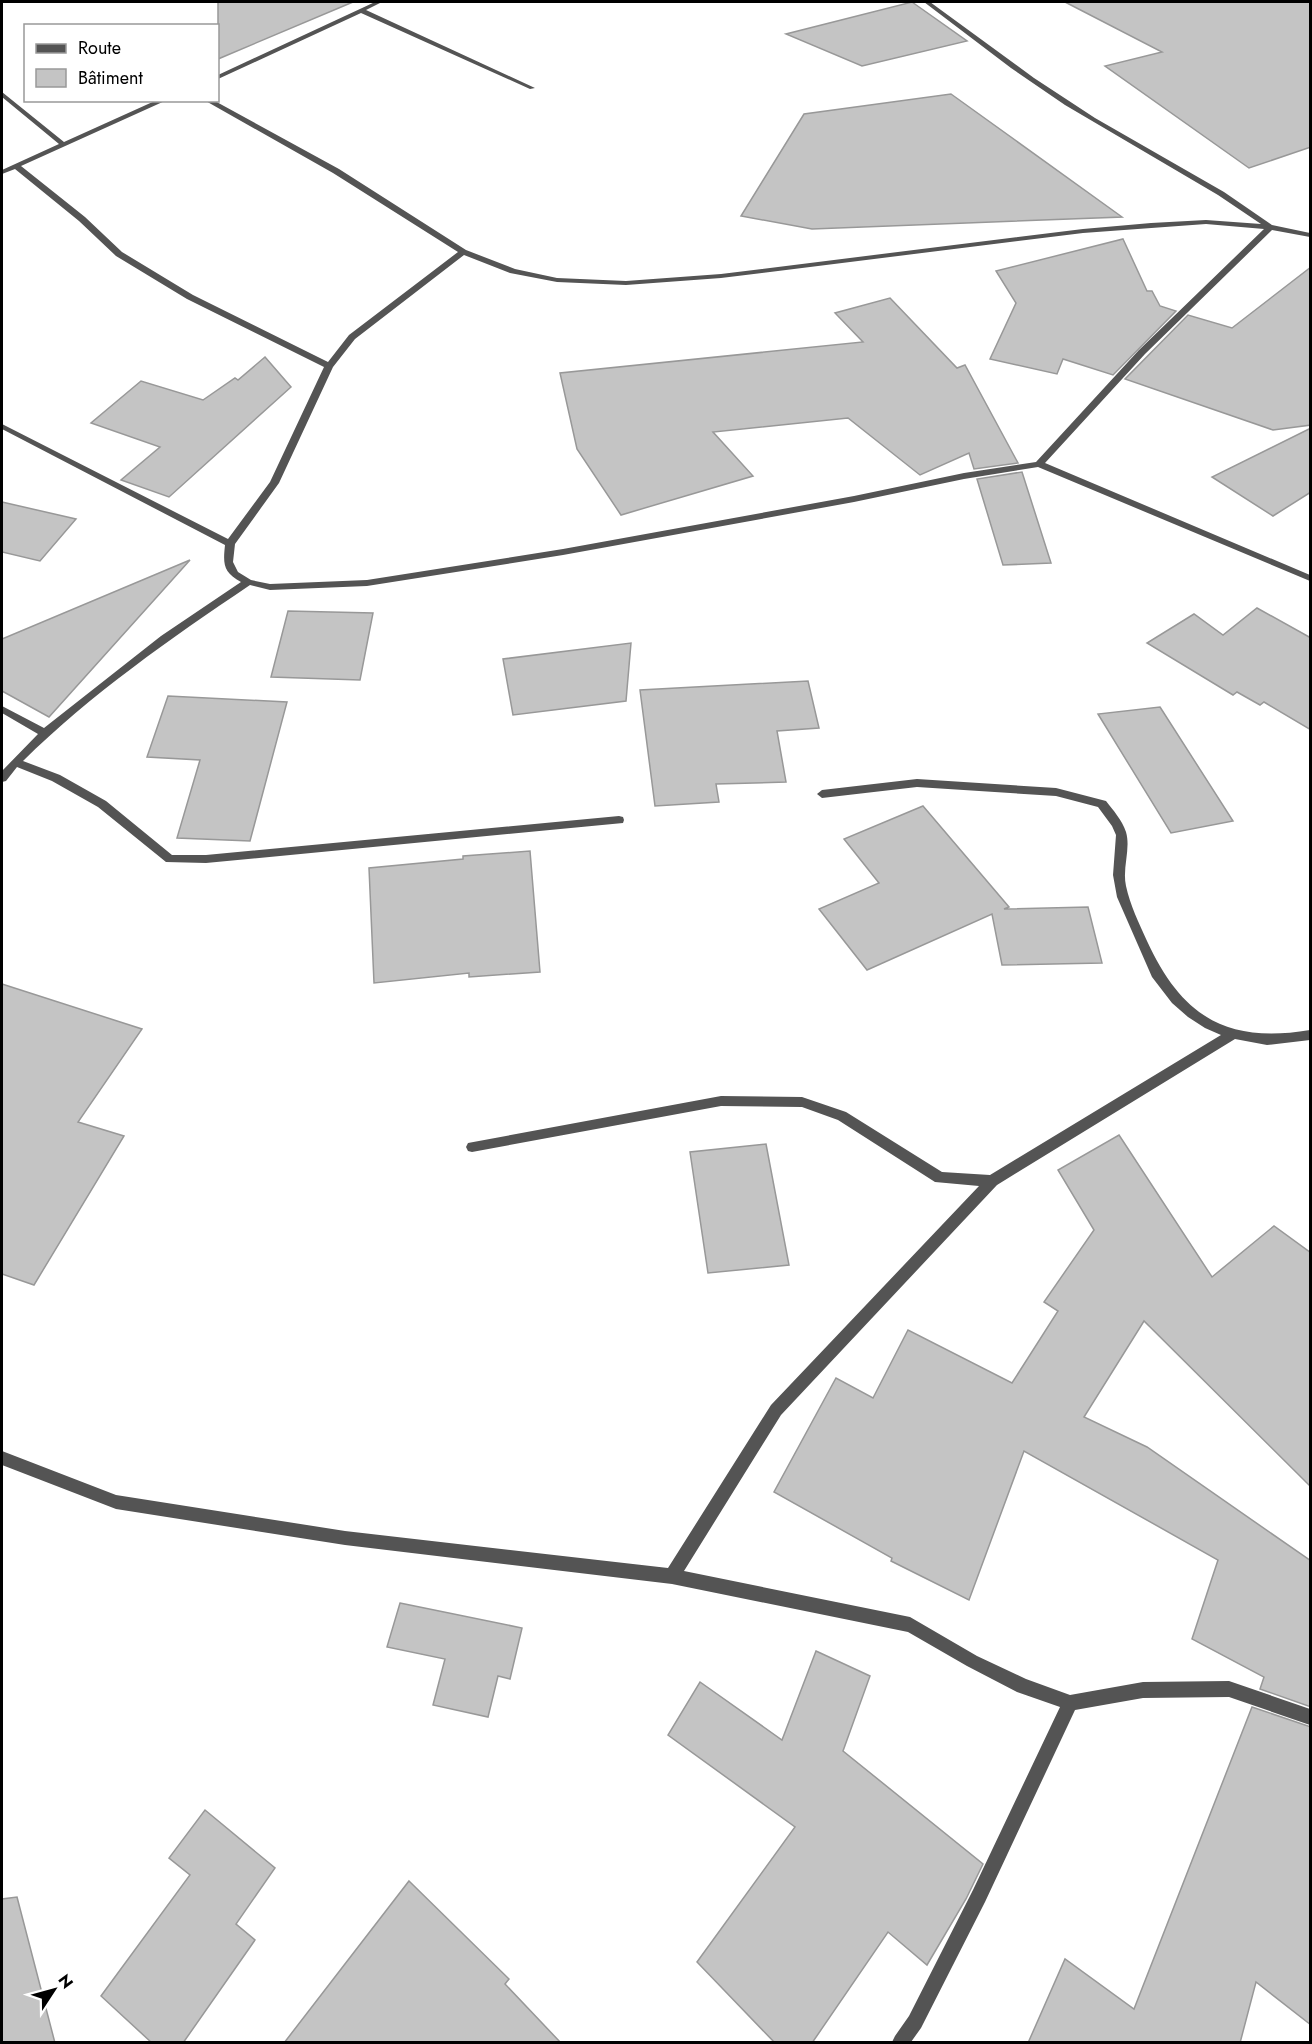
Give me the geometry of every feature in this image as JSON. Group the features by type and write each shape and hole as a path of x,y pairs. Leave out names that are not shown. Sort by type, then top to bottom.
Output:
{"street":[{"path":"219,77 379,2"},
{"path":"927,2 1068,105 1191,175 1245,208 1270,227"},
{"path":"362,11 532,88"},
{"path":"2,94 63,144"},
{"path":"2,172 159,102"},
{"path":"211,102 336,171 463,252 513,271 557,280 626,283 721,276 1083,231 1150,225 1206,222 1270,227 1311,235"},
{"path":"16,166 82,219 119,254 190,297 329,366"},
{"path":"1039,464 1142,352 1270,227"},
{"path":"463,252 352,337 329,366 274,483 230,544 228,562 234,574 248,582 270,587 367,583 440,573 1039,464 1311,578"},
{"path":"2,426 230,544"},
{"path":"2,778 45,733 164,638 248,582"},
{"path":"2,709 45,733"},
{"path":"15,762 56,778 102,804 170,859 206,860 620,820"},
{"path":"822,795 917,783 1056,792 1102,804 1121,833 1119,880 1134,925 1160,980 1180,1003 1203,1022 1232,1035 1260,1040 1292,1040 1311,1035"},
{"path":"672,1576 776,1410 992,1181 1232,1035"},
{"path":"472,1147 721,1101 802,1102 842,1116 940,1178 992,1181"},
{"path":"2,1458 116,1502 345,1538 672,1576 910,1625 972,1661 1023,1686 1070,1703 1143,1690 1228,1689 1311,1717"},
{"path":"901,2043 915,2022 979,1896 1070,1703"}],"building":[{"path":"218,2 353,2 219,59"},
{"path":"912,2 967,41 862,66 786,34"},
{"path":"1065,2 1311,2 1311,147 1249,168 1105,66 1162,52"},
{"path":"951,94 1122,217 812,229 741,216 804,114"},
{"path":"1123,239 1147,291 1152,291 1160,306 1176,311 1113,375 1063,359 1057,374 990,359 1016,303 996,271"},
{"path":"1311,267 1311,425 1273,430 1125,379 1188,315 1232,328"},
{"path":"890,298 957,368 965,365 1018,463 974,469 969,453 920,475 848,418 713,432 753,476 621,515 577,449 560,373 863,342 835,313"},
{"path":"265,357 291,387 169,497 121,480 160,447 91,423 141,381 203,400 235,378 238,380"},
{"path":"1311,428 1311,492 1273,516 1212,477"},
{"path":"1022,472 1051,563 1003,565 977,479"},
{"path":"2,502 76,519 40,561 2,552"},
{"path":"190,560 49,717 2,691 2,639"},
{"path":"1257,608 1311,638 1311,730 1264,702 1260,705 1237,692 1233,695 1147,643 1194,614 1223,635"},
{"path":"288,611 373,613 360,680 271,677"},
{"path":"631,643 626,701 513,715 503,659"},
{"path":"808,681 819,728 777,731 786,782 716,784 719,802 655,806 640,690"},
{"path":"168,696 287,702 250,841 177,838 200,760 147,757"},
{"path":"1160,707 1233,821 1171,833 1098,714"},
{"path":"923,806 1009,907 1004,909 1088,907 1102,963 1002,965 992,914 867,970 819,909 879,883 844,839"},
{"path":"530,851 540,972 469,977 469,973 374,983 369,868 463,859 463,856"},
{"path":"2,984 142,1029 78,1122 124,1136 34,1285 2,1274"},
{"path":"1119,1135 1212,1277 1274,1226 1311,1253 1311,1487 1144,1321 1084,1417 1147,1447 1311,1561 1311,1707 1260,1689 1264,1677 1192,1639 1218,1560 1024,1451 969,1600 891,1561 892,1558 774,1492 836,1378 873,1398 908,1330 1012,1383 1058,1311 1044,1302 1094,1230 1058,1170"},
{"path":"766,1144 789,1265 708,1273 690,1152"},
{"path":"400,1603 522,1628 510,1679 498,1676 488,1717 433,1705 445,1659 387,1647"},
{"path":"816,1651 870,1676 843,1751 983,1864 966,1899 927,1965 888,1932 812,2043 775,2043 697,1962 795,1827 668,1735 700,1682 782,1740"},
{"path":"1252,1707 1311,1727 1311,2025 1256,1982 1240,2043 1028,2043 1065,1959 1134,2009"},
{"path":"205,1810 275,1868 236,1924 255,1940 183,2043 152,2043 101,1996 190,1875 169,1858"},
{"path":"409,1881 509,1979 505,1984 561,2043 284,2043"},
{"path":"17,1897 55,2043 2,2043 2,1899"}]}
